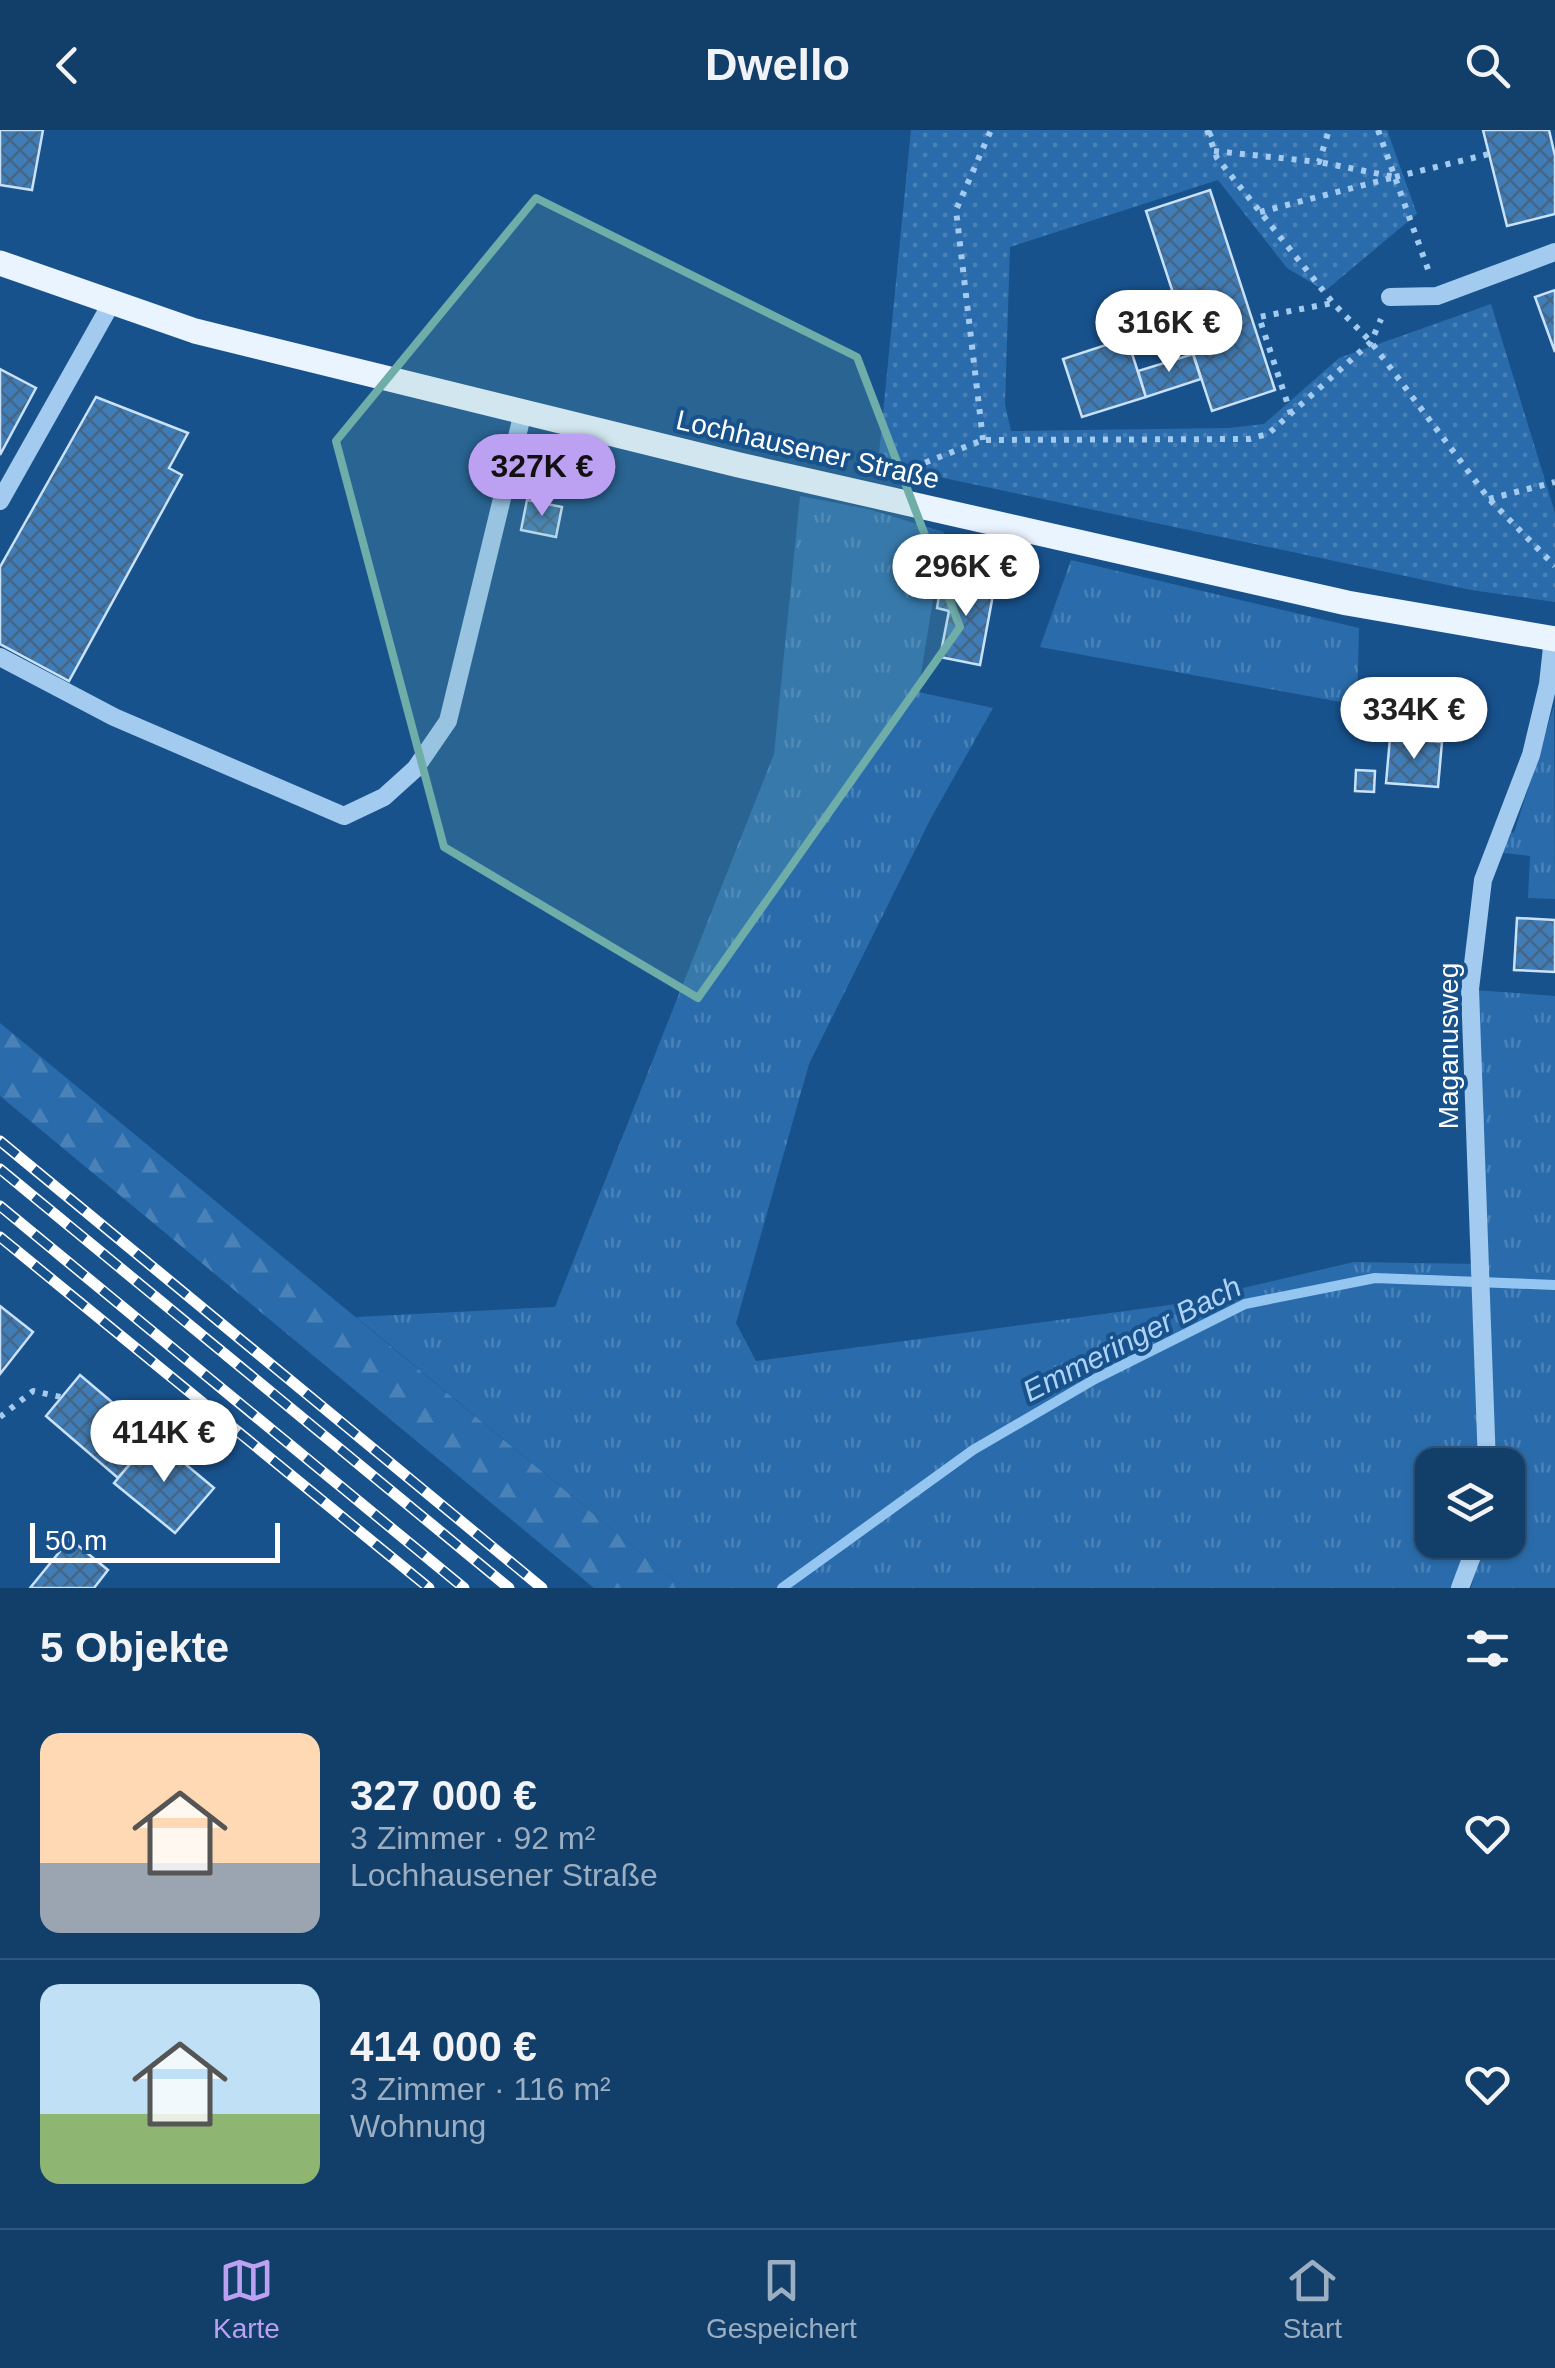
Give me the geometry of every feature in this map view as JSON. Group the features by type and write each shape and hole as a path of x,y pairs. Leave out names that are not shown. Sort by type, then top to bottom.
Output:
{"main road":[{"name":"Lochhausener Straße","path":"0,263 196,331 523,412 1347,603 1554,639"}],"street":[{"path":"1390,297 1437,296 1555,252"},
{"path":"0,501 112,302"},
{"path":"0,657 114,717 344,816 384,796 415,769 448,720 523,412"},
{"name":"Maganusweg","path":"1486,1448 1470,989 1484,880 1530,755 1548,684 1554,639"},
{"path":"1460,1588 1471,1558"}],"path":[{"path":"983,440 956,210 991,130"},
{"path":"1219,130 1208,132 1214,151 1260,212 1333,303 1370,342 1490,499 1555,566"},
{"path":"1319,162 1329,130"},
{"path":"1378,130 1437,296"},
{"path":"1214,151 1319,162 1395,177"},
{"path":"1260,212 1489,154"},
{"path":"890,499 896,474 983,440 1249,439 1268,434 1370,342 1390,297"},
{"path":"1291,414 1259,317 1333,303"},
{"path":"1490,499 1555,482"},
{"path":"0,1417 33,1391 61,1397"}],"highlighted area":[{"path":"536,198 857,357 960,627 698,998 444,847 336,441"}],"green space":[{"path":"911,130 1387,130 1417,214 1325,291 1287,268 1218,180 1010,247 1005,404 1011,431 1229,428 1264,424 1339,358 1491,304 1555,513 1555,602 1471,590 878,464"},
{"path":"800,496 868,509 944,532 918,692 993,708 931,818 809,1064 736,1323 756,1361 1170,1305 1354,1262 1477,1264 1478,1448 1415,1448 1415,1558 1464,1558 1453,1588 683,1588 356,1317 555,1307 774,754"},
{"path":"1071,560 1359,628 1357,705 1040,647"},
{"path":"1554,706 1555,899 1528,898 1530,856 1497,852 1505,830 1514,833"},
{"path":"1474,990 1555,996 1555,1588 1471,1588 1479,1558 1525,1558 1525,1448 1493,1448 1490,1298"},
{"path":"0,1023 683,1588 594,1588 0,1096"}],"building":[{"path":"0,130 43,130 32,190 0,185"},
{"path":"1483,130 1549,130 1555,156 1555,214 1507,226"},
{"path":"1210,190 1275,390 1212,411 1146,211"},
{"path":"1555,290 1555,352 1535,297"},
{"path":"1127,338 1146,397 1082,417 1063,359"},
{"path":"1193,354 1201,379 1146,397 1138,371"},
{"path":"0,369 36,388 0,455"},
{"path":"96,397 188,433 169,468 182,475 69,681 0,644 0,567"},
{"path":"527,500 562,507 556,537 521,530"},
{"path":"962,578 995,584 980,665 940,657 949,611 937,608 941,584 960,588"},
{"path":"1390,738 1442,742 1438,787 1386,783"},
{"path":"1356,770 1375,771 1374,792 1355,791"},
{"path":"1517,918 1555,920 1555,972 1514,970"},
{"path":"0,1306 33,1332 0,1374"},
{"path":"80,1375 153,1437 118,1478 46,1416"},
{"path":"153,1437 214,1488 175,1533 114,1483"},
{"path":"70,1539 108,1570 94,1588 30,1588"}],"waterway":[{"name":"Emmeringer Bach","path":"782,1588 973,1450 1095,1379 1245,1304 1375,1278 1555,1285"}],"railway":[{"path":"0,1141 542,1588"},
{"path":"0,1169 509,1588"},
{"path":"0,1206 464,1588"},
{"path":"0,1237 429,1588"}]}
